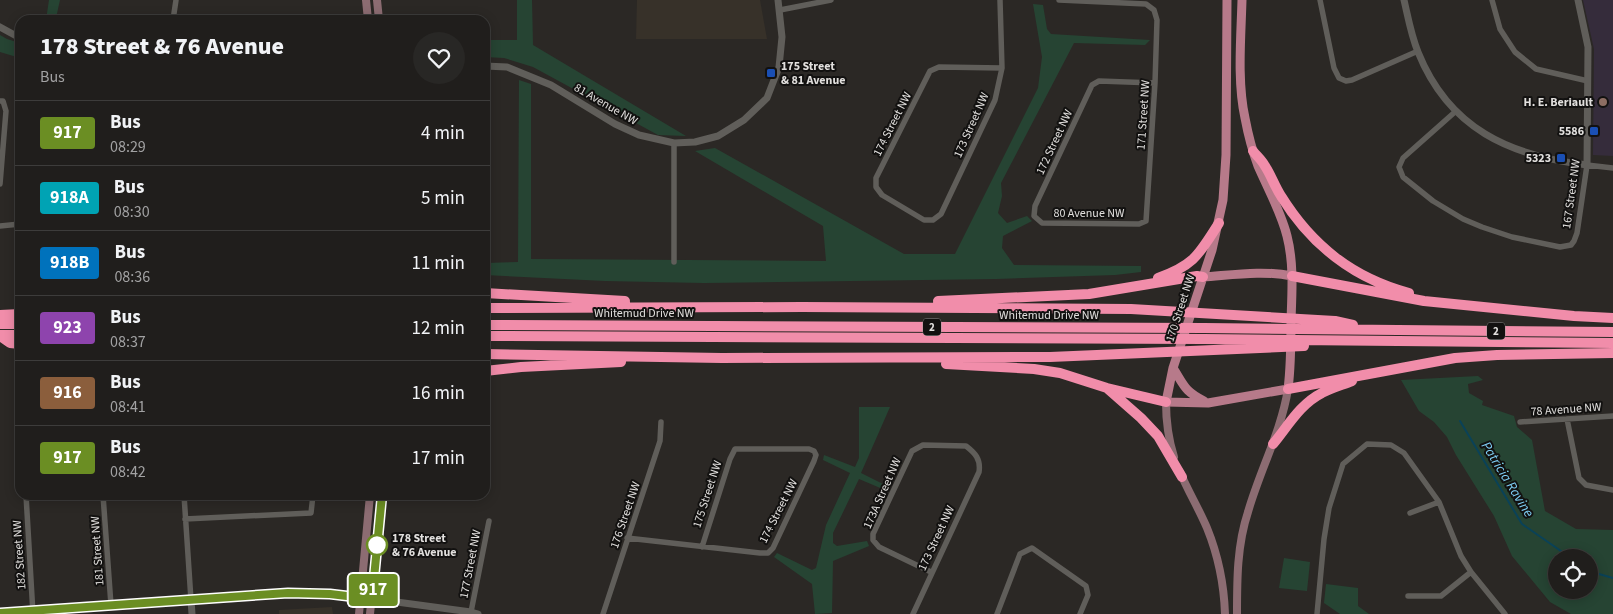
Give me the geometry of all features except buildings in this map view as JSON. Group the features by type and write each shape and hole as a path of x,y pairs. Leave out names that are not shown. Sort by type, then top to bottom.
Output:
{"highway":[{"path":"1253,151 1265,165 1280,195 1306,230 1328,253 1346,266 1371,280 1402,291 1473,307"},
{"path":"1131,287 1165,276 1189,263 1202,250 1219,223"},
{"path":"898,307 938,301 1089,294 1197,276 1202,282"},
{"path":"1292,276 1424,302 1613,318"},
{"path":"490,293 744,307"},
{"path":"490,308 898,307 1150,310 1335,321 1380,330"},
{"path":"0,315 15,314"},
{"path":"0,324 15,324"},
{"name":"Whitemud Drive NW","path":"490,325 1613,332"},
{"path":"0,335 15,335"},
{"path":"0,335 10,343 15,344"},
{"name":"Whitemud Drive NW","path":"490,336 1613,343"},
{"path":"490,354 722,358 1050,357 1314,346 1358,340"},
{"path":"1288,388 1411,365 1476,356 1534,353 1613,353"},
{"path":"490,370 521,367 722,358"},
{"path":"878,358 1034,369 1060,373 1107,388 1166,402"},
{"path":"1273,444 1296,414 1308,402 1322,392 1367,374"},
{"path":"1107,388 1158,436 1182,477"}],"main road":[{"path":"366,0 368,15"},
{"path":"377,0 378,15"},
{"name":"170 Street NW","path":"1226,614 1222,578 1215,552 1169,443 1166,425 1166,402 1173,368 1202,282 1219,223 1223,200 1226,155 1227,0"},
{"path":"1237,614 1238,568 1247,514 1282,420 1288,388 1292,294 1289,243 1284,224 1253,151 1244,115 1242,88 1242,0"},
{"path":"1202,282 1247,274 1292,276"},
{"path":"1173,368 1185,389 1191,395 1208,403"},
{"path":"1166,402 1208,403 1288,388"},
{"path":"359,614 370,500"},
{"path":"370,614 382,500"}],"street":[{"path":"173,15 176,0"},
{"path":"778,0 780,10 831,0"},
{"name":"173 Street NW","path":"876,187 882,195 924,220 933,220 940,214 996,100 1002,68 1000,0"},
{"path":"1059,0 1083,1"},
{"path":"1320,0 1334,68 1337,76 1343,80 1352,80 1418,51"},
{"path":"1404,0 1418,51 1432,80 1456,111 1482,132 1513,149 1552,160 1613,168"},
{"path":"1492,0 1500,28 1515,52 1536,69 1588,81"},
{"name":"167 Street NW","path":"1456,111 1403,158 1399,167 1403,177 1433,200 1476,224 1512,237 1560,247 1569,246 1574,241 1588,166 1588,47 1578,0"},
{"name":"171 Street NW","path":"1083,1 1146,4 1154,10 1157,20 1146,221"},
{"name":"81 Avenue NW","path":"490,66 507,67 551,86 638,136 674,143 695,142 718,136 744,120 767,98 778,67 782,37 780,10"},
{"path":"1,28 15,35"},
{"name":"174 Street NW","path":"876,187 876,178 930,71 939,67 1002,68"},
{"name":"172 Street NW","path":"1034,216 1035,206 1092,85 1099,81 1155,83"},
{"path":"0,184 6,111 2,101"},
{"path":"674,143 674,262"},
{"name":"80 Avenue NW","path":"1034,216 1042,223 1139,224 1146,221"},
{"path":"0,226 15,224"},
{"name":"78 Avenue NW","path":"1520,422 1613,416"},
{"path":"1566,419 1579,478 1586,485 1613,490"},
{"name":"176 Street NW","path":"603,614 660,441 661,422"},
{"path":"1317,614 1328,508 1343,464 1367,444 1391,445 1404,453 1439,502 1461,556 1471,572 1505,614"},
{"name":"173 Street NW","path":"912,451 923,445 966,446 978,457 980,465 913,614"},
{"name":"174 Street NW","path":"702,547 768,553 773,548 816,455 810,449 735,449"},
{"name":"175 Street NW","path":"702,547 730,459 735,449"},
{"name":"173A Street NW","path":"912,451 874,530 873,537 875,543 882,549 931,572"},
{"name":"182 Street NW","path":"26,500 33,612"},
{"name":"181 Street NW","path":"103,500 111,605"},
{"path":"184,500 192,614"},
{"path":"185,519 311,513 312,500"},
{"path":"1410,513 1439,502"},
{"name":"177 Street NW","path":"474,613 489,521"},
{"path":"627,538 702,547"},
{"path":"997,614 1020,554 1032,548 1086,586 1088,595 1080,614"},
{"path":"1408,596 1441,596 1471,572"},
{"path":"0,612 33,612 288,593 330,594 474,613"}],"shaded area":[{"path":"637,0 760,0 767,39 636,39"},
{"name":"H. E. Beriault","path":"1583,0 1613,0 1613,156 1593,155 1594,49"},
{"path":"332,607 333,614 279,614 279,610"}],"green space":[{"path":"49,0 60,0 57,15 47,15"},
{"path":"517,0 532,0 533,45 686,136 658,135 533,67 504,58 490,57 490,40 517,40"},
{"path":"1033,4 1043,5 1047,29 1051,34 1150,40 1145,45 1074,43 1001,183 1002,196 998,213 1007,223 1027,216 1032,221 1003,236 1002,248 1014,265 1141,266 1141,272 1115,275 996,279 704,283 605,281 490,275 490,263 518,262 519,80 531,84 531,259 826,261 823,226 695,151 715,148 904,254 955,254 1038,88 1042,57"},
{"path":"0,35 15,41 15,56 0,52"},
{"path":"1478,376 1483,380 1468,384 1469,393 1483,401 1482,405 1514,416 1517,427 1532,440 1545,511 1576,529 1613,530 1613,614 1571,614 1550,602 1512,556 1494,516 1447,437 1434,422 1419,411 1401,380"},
{"path":"859,407 890,407 861,473 887,486 885,490 859,479 833,533 833,543 837,546 867,541 869,546 833,561 832,613 815,614 812,584 774,557 777,553 812,570 816,568 826,525 850,473 823,460 824,455 855,467 859,458"},
{"path":"1284,558 1310,562 1307,591 1279,588"},
{"path":"1326,584 1358,588 1358,606 1369,614 1340,614 1324,603"}],"waterway":[{"name":"Patricia Ravine","path":"1460,421 1522,524 1558,549"},
{"name":"Patricia Ravine","path":"1598,574 1613,578"}],"bus line":[{"name":"917","path":"0,613 288,593 330,594 372,599 382,500"}],"place":[{"name":"175 Street & 81 Avenue","path":"771,73"},
{"name":"H. E. Beriault","path":"1603,102"},
{"name":"5586","path":"1594,131"},
{"name":"5323","path":"1561,158"},
{"name":"178 Street & 76 Avenue","path":"377,545"}]}
